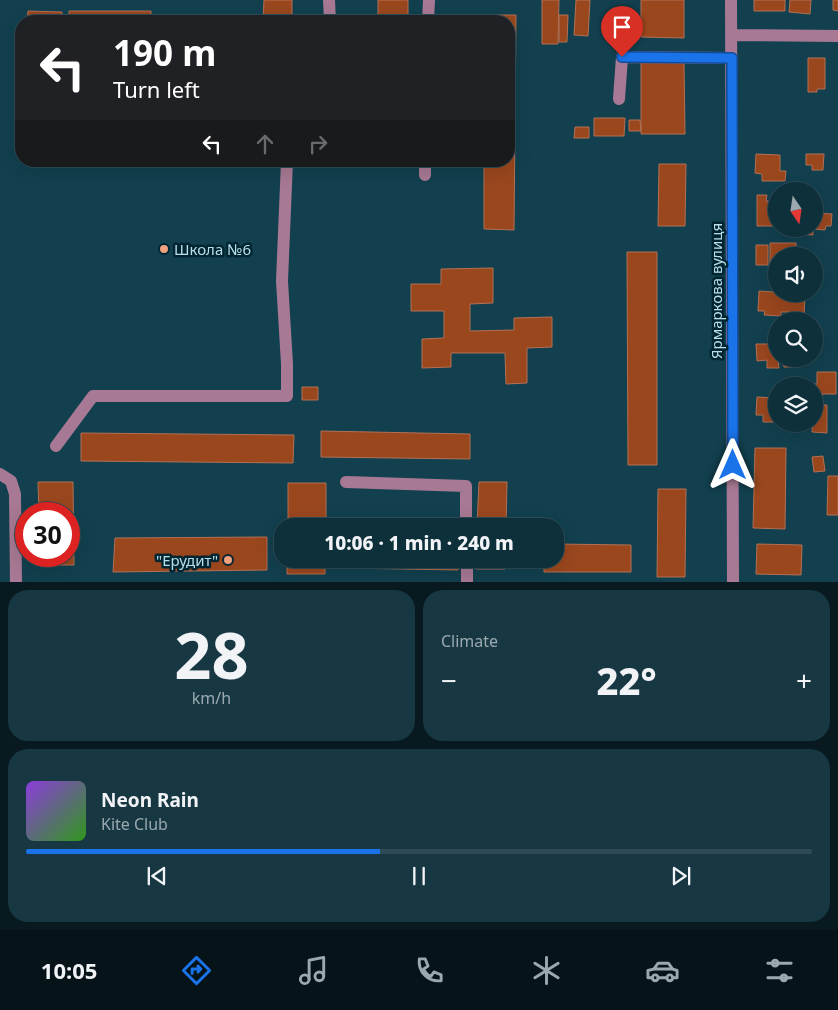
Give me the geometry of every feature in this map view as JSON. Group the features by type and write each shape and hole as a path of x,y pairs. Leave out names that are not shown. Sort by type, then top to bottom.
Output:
{"street":[{"path":"329,0 330,15"},
{"path":"428,15 429,0"},
{"name":"Ярмаркова вулиця","path":"731,0 733,582"},
{"path":"732,35 838,36"},
{"path":"618,99 622,57 732,58"},
{"path":"56,446 93,396 286,396 287,364 282,281 287,167"},
{"path":"425,167 425,175"},
{"path":"0,474 11,481 15,494 16,582"},
{"path":"346,482 466,486 466,518"},
{"path":"467,568 467,582"}],"building":[{"path":"264,0 292,0 292,15 263,15"},
{"path":"378,0 408,0 408,15 378,15"},
{"path":"542,0 559,0 558,44 542,44"},
{"path":"576,0 590,0 588,36 574,35"},
{"path":"641,0 684,0 684,38 641,37"},
{"path":"754,0 785,0 785,11 754,11"},
{"path":"790,0 811,0 810,14 789,12"},
{"path":"833,0 838,0 838,11 833,10"},
{"path":"28,11 62,12 62,15 28,15"},
{"path":"69,11 151,11 151,15 69,15"},
{"path":"515,15 516,15 515,122"},
{"path":"559,15 568,15 567,42 559,42"},
{"path":"808,58 825,58 825,89 817,89 817,92 808,92"},
{"path":"641,62 684,62 685,134 641,134"},
{"path":"594,118 625,118 624,136 594,136"},
{"path":"629,120 640,120 641,131 629,131"},
{"path":"575,127 589,127 589,138 574,138"},
{"path":"756,154 780,155 780,171 786,171 785,181 762,181 762,174 755,173"},
{"path":"806,154 824,154 823,170 812,170 812,165 806,165"},
{"path":"659,164 686,164 685,226 658,226"},
{"path":"484,167 515,167 514,230 484,229"},
{"path":"757,195 767,195 768,226 757,226"},
{"path":"823,214 832,214 831,226 826,226 825,230 823,230"},
{"path":"770,243 796,243 796,247 770,247"},
{"path":"756,245 768,245 768,265 756,265"},
{"path":"627,252 657,252 657,465 628,465"},
{"path":"493,268 493,303 470,304 470,331 514,330 514,318 552,317 552,347 527,348 527,383 506,384 505,353 451,353 451,367 422,368 422,339 444,338 444,311 411,311 411,284 441,284 441,269"},
{"path":"759,291 768,292 768,302 805,302 804,312 768,312 768,315 764,315 765,311 758,311"},
{"path":"756,344 768,344 768,367 779,368 767,368 767,360 757,361"},
{"path":"817,372 836,372 836,394 823,394 823,377 817,377"},
{"path":"302,387 318,387 318,400 302,400"},
{"path":"757,397 768,398 768,422 763,422 763,415 756,415"},
{"path":"823,405 827,405 827,433 812,432 823,432"},
{"path":"321,431 470,434 470,459 321,457"},
{"path":"81,433 294,435 293,463 81,461"},
{"path":"755,448 786,448 785,529 753,528"},
{"path":"823,456 825,471 814,472 812,457"},
{"path":"828,476 838,476 838,515 827,515"},
{"path":"38,482 73,482 73,502 39,502"},
{"path":"479,482 507,482 506,518 477,518"},
{"path":"288,483 326,483 326,518 288,518"},
{"path":"658,489 686,489 685,577 657,577"},
{"path":"267,537 267,570 113,572 115,538"},
{"path":"564,544 631,545 631,572 544,572 544,568 564,568"},
{"path":"757,544 802,545 801,575 756,574"},
{"path":"287,568 325,568 325,574 287,574"},
{"path":"347,568 458,568 458,570"},
{"path":"476,568 505,568 505,569"}],"place":[{"name":"Школа №6","path":"164,249"},
{"name":"\"Ерудит\"","path":"228,560"}],"route":[{"path":"622,57 732,58 733,465"}]}
